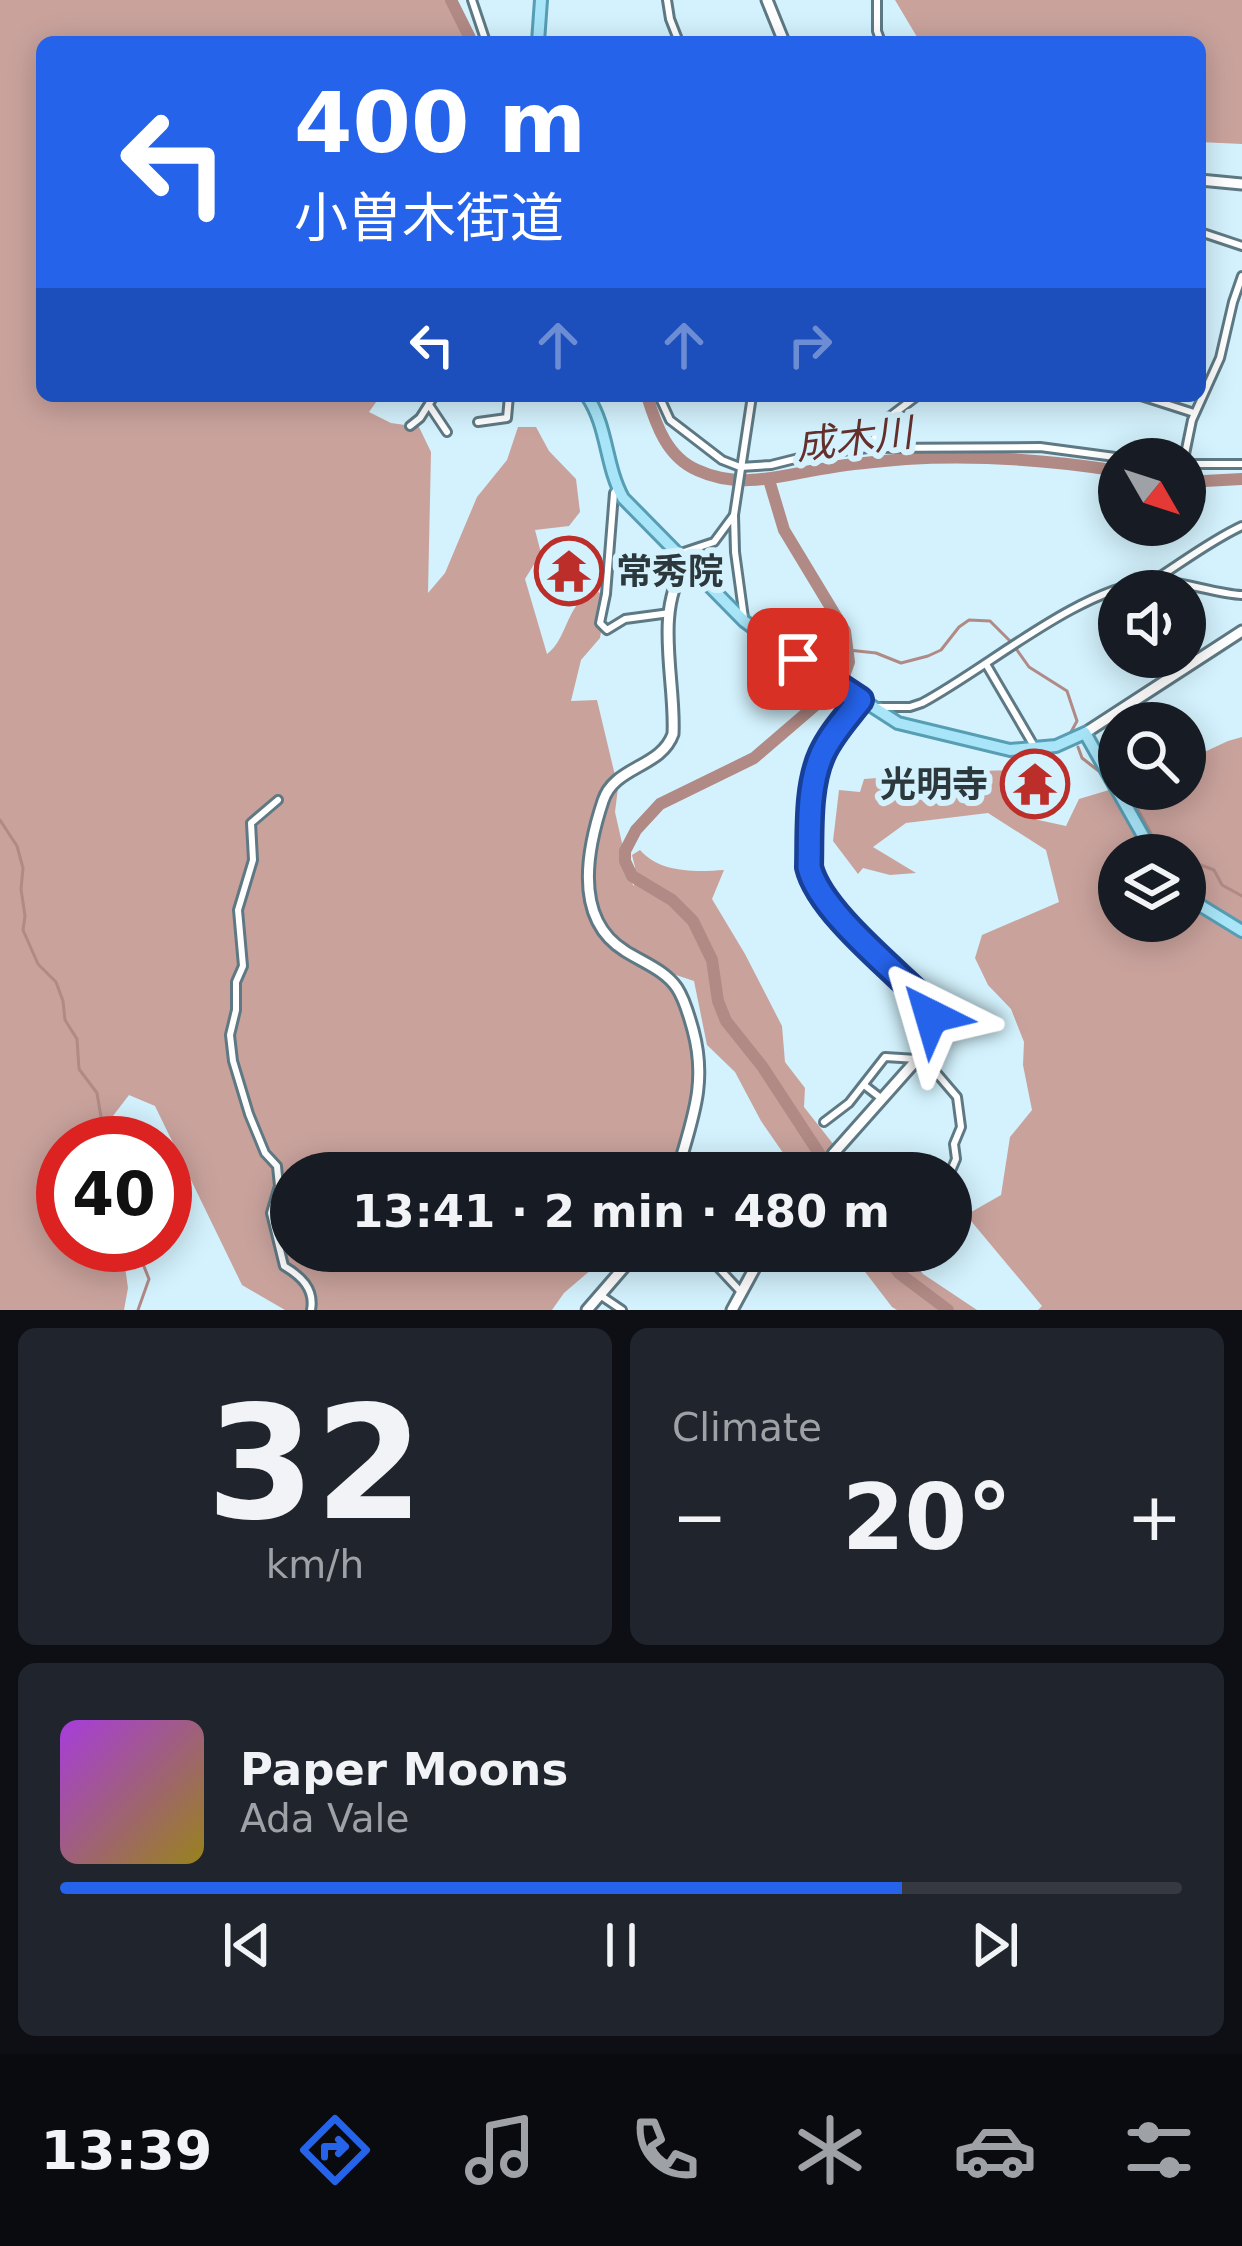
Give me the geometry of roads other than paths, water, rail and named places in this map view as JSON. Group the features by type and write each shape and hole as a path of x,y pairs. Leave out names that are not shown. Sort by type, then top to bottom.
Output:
{"main road":[{"path":"538,36 541,0"},
{"path":"767,0 782,36"},
{"path":"1206,181 1242,184"},
{"path":"590,402 599,418 617,488 682,560 745,621 862,701 914,729 1010,750 1056,746 1085,733 1242,631"},
{"path":"682,560 670,613 674,734 658,756 607,791 592,840 588,877 593,909 606,936 672,982 688,1012 701,1075 682,1152"},
{"path":"1085,733 1142,834"},
{"path":"815,885 836,913 924,1000 931,1016 929,1043 835,1152"},
{"path":"1206,909 1242,931"},
{"path":"587,1310 620,1272"},
{"path":"732,1310 752,1272"}],"street":[{"path":"472,0 484,36"},
{"path":"667,0 677,36"},
{"path":"877,0 879,36"},
{"path":"1206,234 1242,246"},
{"path":"1206,388 1220,358 1242,276"},
{"path":"410,426 431,402"},
{"path":"478,422 507,418 508,402"},
{"path":"661,402 670,420 741,471 868,448 1040,447 1098,455"},
{"path":"745,621 734,515 751,402"},
{"path":"868,448 889,418 909,402"},
{"path":"1160,402 1194,413"},
{"path":"1189,438 1199,402"},
{"path":"429,406 447,432"},
{"path":"1206,463 1242,464"},
{"path":"617,488 600,623 607,630 626,620 670,613"},
{"path":"682,560 714,542 734,515"},
{"path":"1171,570 1215,538 1242,526"},
{"path":"1206,589 1242,595"},
{"path":"815,885 809,867 815,772 835,731 862,701 916,706 1069,612 1098,599"},
{"path":"986,664 1035,749"},
{"path":"278,800 251,823 253,860 238,910 243,966 236,982 230,1035 249,1114 266,1153 278,1166 279,1186 271,1213 284,1266 298,1274 311,1292 311,1310"},
{"path":"824,1122 849,1103 885,1057 919,1057 957,1097 961,1127 955,1152"},
{"path":"864,1085 882,1099"},
{"path":"722,1272 741,1292"},
{"path":"600,1295 622,1310"}],"waterway":[{"path":"451,0 469,36"},
{"name":"成木川","path":"649,402 659,429 678,457 697,470 731,479 933,458 1013,459 1098,468"},
{"name":"成木川","path":"1206,481 1242,479"},
{"name":"成木川","path":"769,480 784,530 845,631 849,662 844,676 754,758 660,804 636,830 625,861 632,876 672,900 693,921 712,960 726,1021 818,1152"},
{"path":"848,650 876,653 901,663 941,650 969,620 990,621 1011,642"},
{"path":"1017,650 1029,667 1067,691 1077,721 1071,732"},
{"path":"1078,747 1082,758 1098,770"},
{"path":"1138,810 1151,834"},
{"path":"0,820 17,846 23,868 23,930 38,964 56,982 65,1020 77,1039 79,1069 97,1093 101,1116"},
{"path":"1206,867 1214,870 1222,885 1242,896"},
{"path":"138,1310 149,1279 146,1272"},
{"name":"成木川","path":"898,1272 948,1310"}],"place":[{"name":"常秀院","path":"569,571"},
{"name":"光明寺","path":"1035,784"}]}
